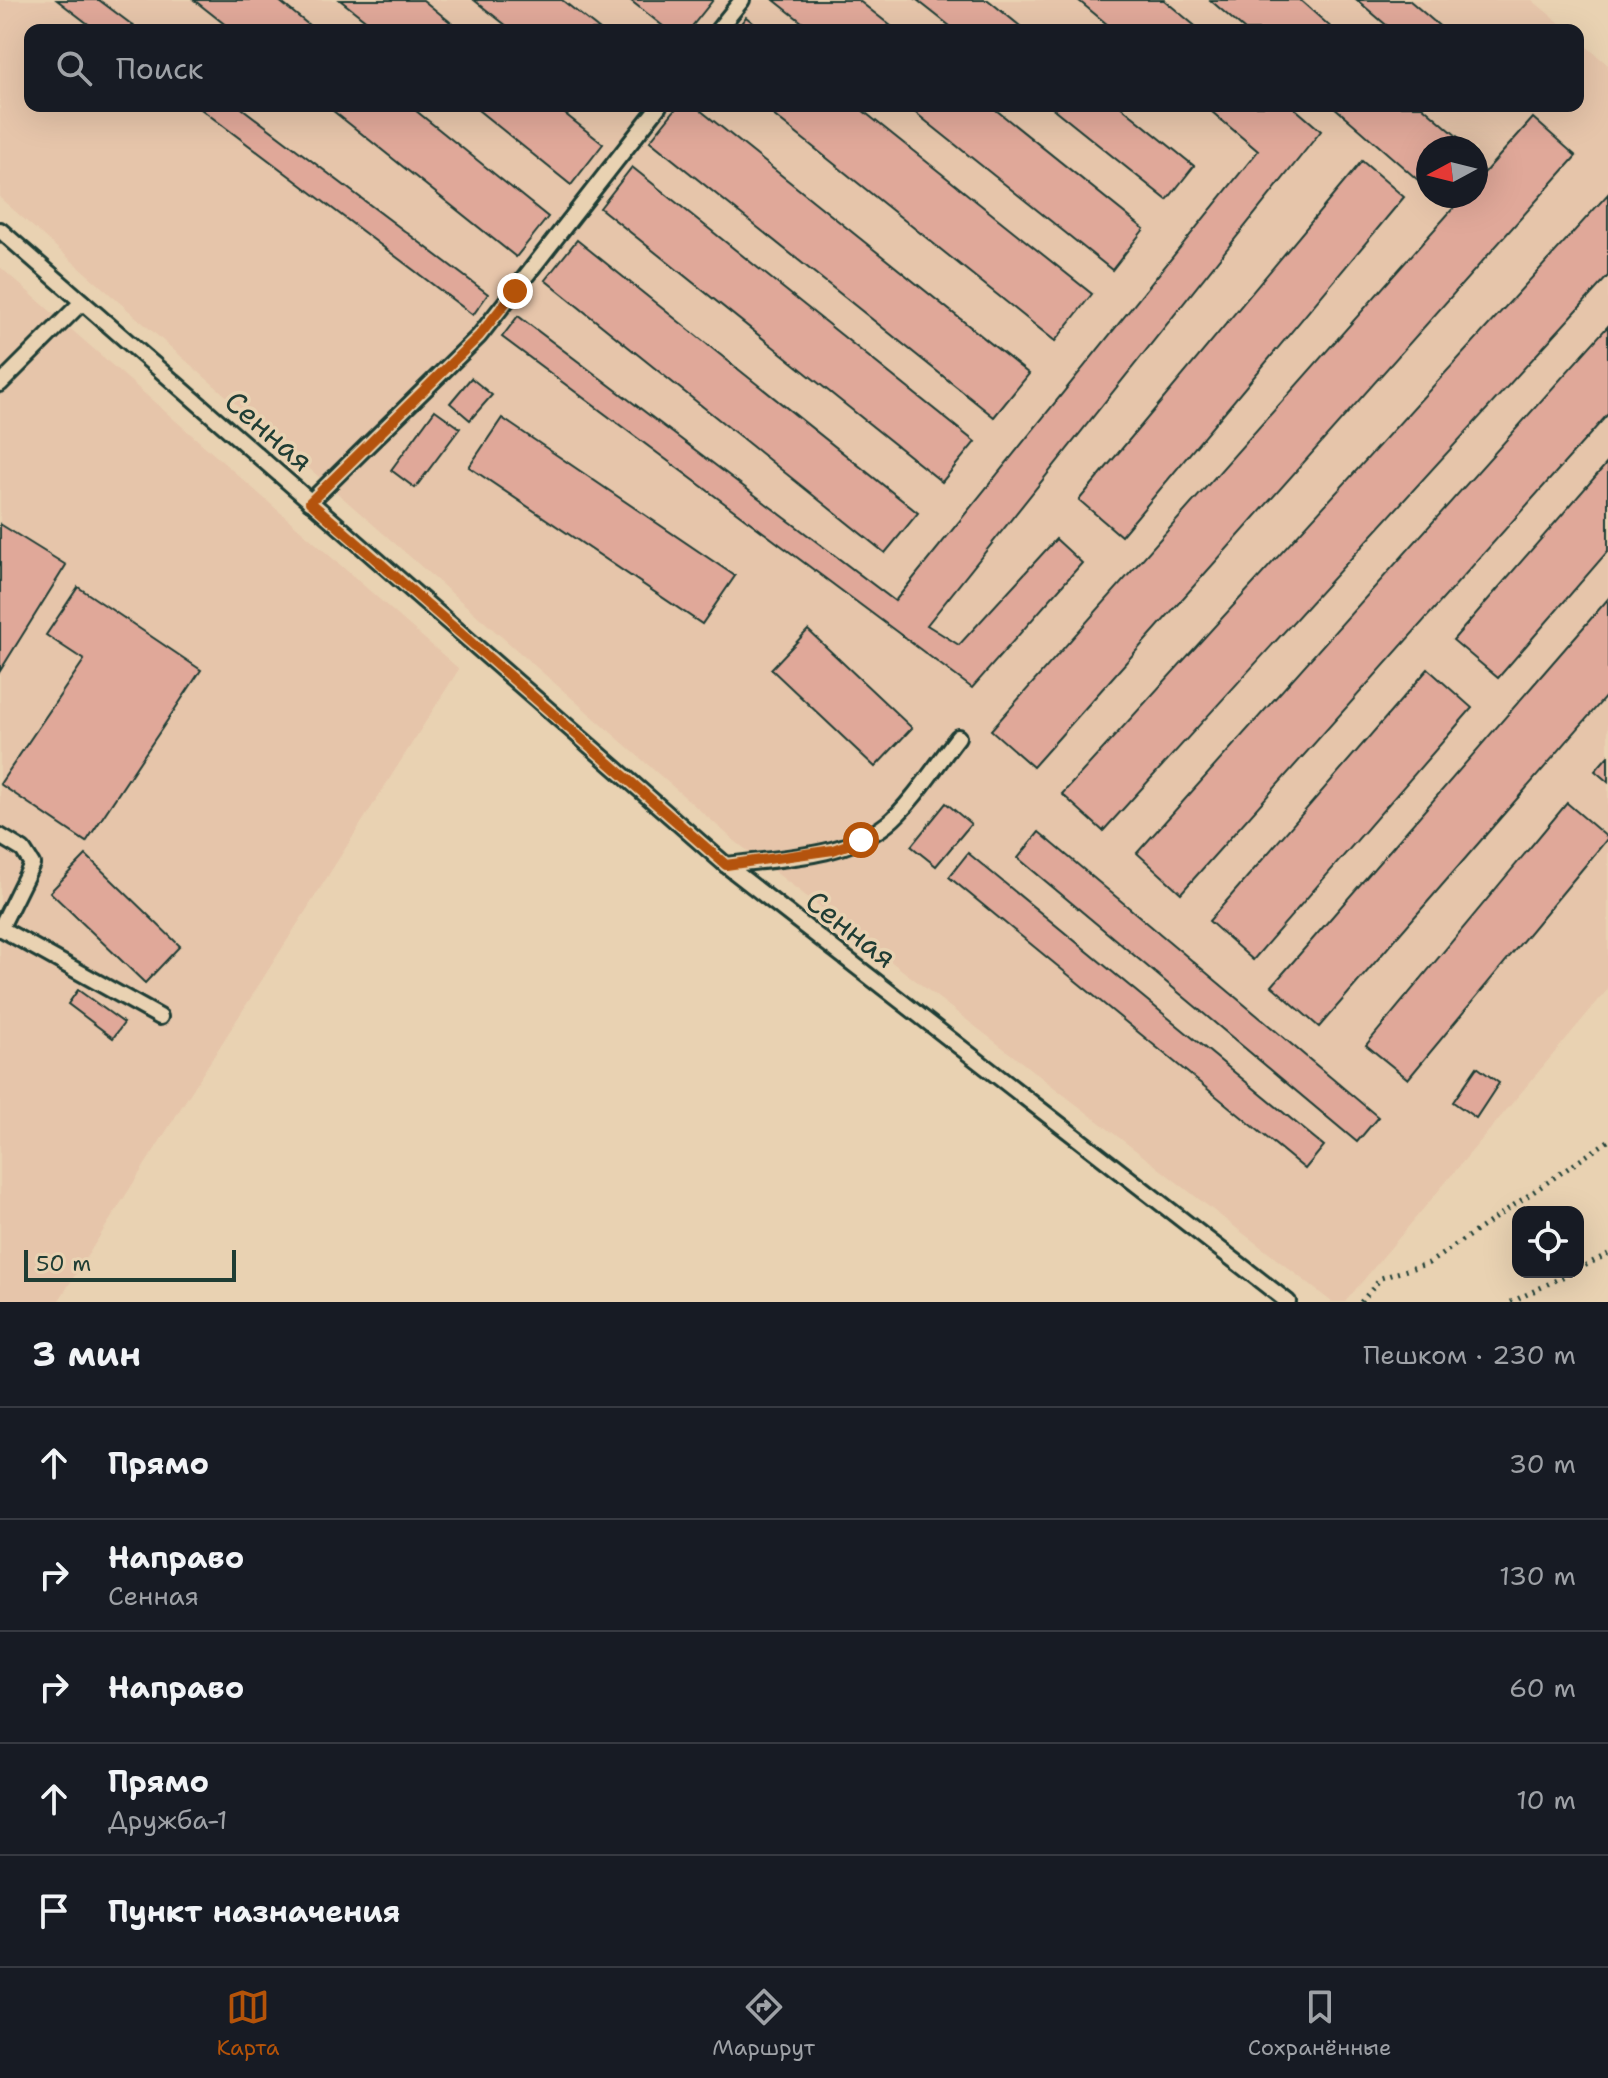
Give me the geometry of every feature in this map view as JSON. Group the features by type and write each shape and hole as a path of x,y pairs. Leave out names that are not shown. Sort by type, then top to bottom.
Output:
{"lane":[{"path":"723,24 742,0"},
{"path":"310,502 479,336 654,112"},
{"name":"Сенная","path":"0,230 726,865 1288,1302"},
{"path":"0,384 82,302"},
{"path":"726,865 833,850 861,840 889,823 958,737"},
{"path":"0,836 23,850 32,864 0,928 160,1017"}],"path":[{"path":"1361,1302 1381,1278 1429,1263 1608,1141"},
{"path":"1584,1266 1608,1254"},
{"path":"1511,1302 1561,1278"}],"shaded area":[{"path":"0,0 1532,0 1561,24 24,24 24,112 1584,112 1584,44 1608,65 1608,989 1345,1302 1332,1302 735,841 0,198"},
{"path":"0,267 459,669 58,1302 0,1302"}],"building":[{"path":"57,0 99,0 131,24 88,24"},
{"path":"194,0 278,0 308,24 224,24"},
{"path":"340,0 423,0 453,24 370,24"},
{"path":"474,0 562,0 592,24 504,24"},
{"path":"630,0 713,0 694,24 660,24"},
{"path":"774,0 858,0 888,24 804,24"},
{"path":"917,0 988,0 1018,24 947,24"},
{"path":"1078,0 1164,0 1193,24 1107,24"},
{"path":"1210,0 1300,0 1327,24 1238,24"},
{"path":"1357,0 1409,0 1437,24 1385,24"},
{"path":"746,17 755,24 741,24"},
{"path":"205,112 247,112 488,294 473,315"},
{"path":"335,112 417,112 548,217 516,257"},
{"path":"480,112 563,112 603,144 571,185"},
{"path":"673,112 702,112 1029,374 994,417 650,141"},
{"path":"769,112 864,112 1092,294 1055,341"},
{"path":"914,112 998,112 1144,229 1112,270"},
{"path":"1057,112 1127,112 1194,166 1167,200"},
{"path":"1212,112 1299,112 1321,131 927,625 959,645 1056,539 1082,563 972,688 502,337 518,316 895,601 1258,151"},
{"path":"1340,112 1429,112 1457,136 1416,136 1416,178"},
{"path":"1533,118 1576,156 1033,767 991,730 1453,208 1488,208 1488,169"},
{"path":"1362,161 1404,197 1121,536 1079,500"},
{"path":"632,167 975,442 942,482 600,208"},
{"path":"1608,194 1608,276 1103,831 1062,794"},
{"path":"577,240 918,513 885,553 545,280"},
{"path":"1608,326 1608,414 1181,893 1137,853"},
{"path":"471,378 492,395 470,420 450,403"},
{"path":"435,410 460,428 415,488 391,470"},
{"path":"502,418 735,576 702,624 469,467"},
{"path":"1608,462 1608,551 1498,678 1453,640"},
{"path":"0,524 66,565 0,671"},
{"path":"78,587 201,670 86,842 0,784 84,660 46,635"},
{"path":"1608,599 1608,694 1319,1027 1272,986"},
{"path":"808,630 912,728 875,767 771,669"},
{"path":"1428,669 1472,708 1253,960 1209,921"},
{"path":"1608,756 1608,782 1595,771"},
{"path":"946,803 971,824 936,866 911,846"},
{"path":"1567,803 1608,838 1408,1079 1366,1045"},
{"path":"1039,832 1378,1117 1357,1142 1018,858"},
{"path":"968,853 1324,1146 1305,1169 949,877"},
{"path":"86,855 180,946 145,983 50,892"},
{"path":"78,990 124,1023 113,1038 68,1004"},
{"path":"1477,1067 1499,1083 1476,1118 1453,1102"}],"route":[{"path":"515,291 479,336 310,502 726,865 833,850 861,840"}]}
